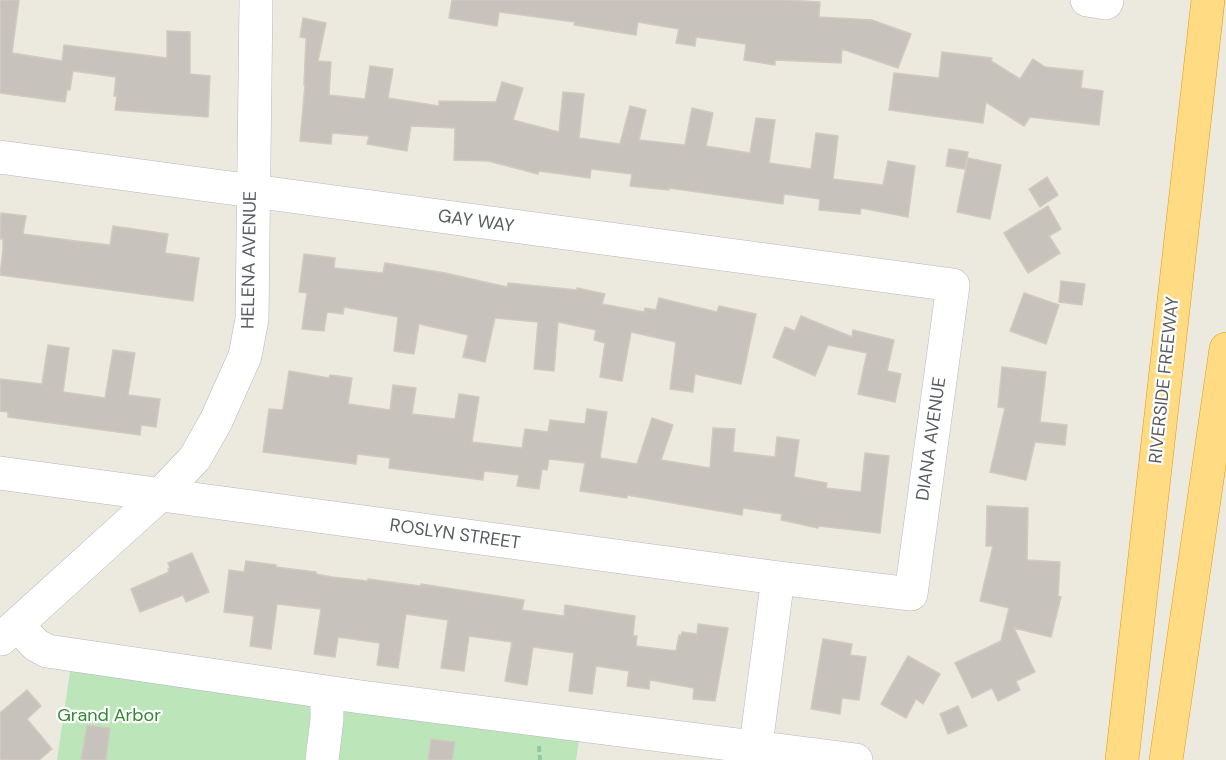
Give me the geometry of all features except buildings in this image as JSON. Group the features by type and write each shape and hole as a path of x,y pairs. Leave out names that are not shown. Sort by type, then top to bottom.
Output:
{"highway":[{"name":"RIVERSIDE FREEWAY","path":"1122,760 1208,0"},
{"path":"1166,760 1226,349"}],"street":[{"name":"HELENA AVENUE","path":"8,632 160,495 195,458 216,421 245,356 252,319 256,0"},
{"name":"GAY WAY","path":"0,157 952,285"},
{"name":"DIANA AVENUE","path":"911,594 952,285"},
{"name":"ROSLYN STREET","path":"0,473 911,594"},
{"path":"754,753 778,578"},
{"path":"8,632 47,651 754,753 856,760"},
{"path":"322,760 327,719 327,693"}],"green space":[{"name":"Grand Arbor","path":"71,665 580,734 576,760 57,760"}]}
